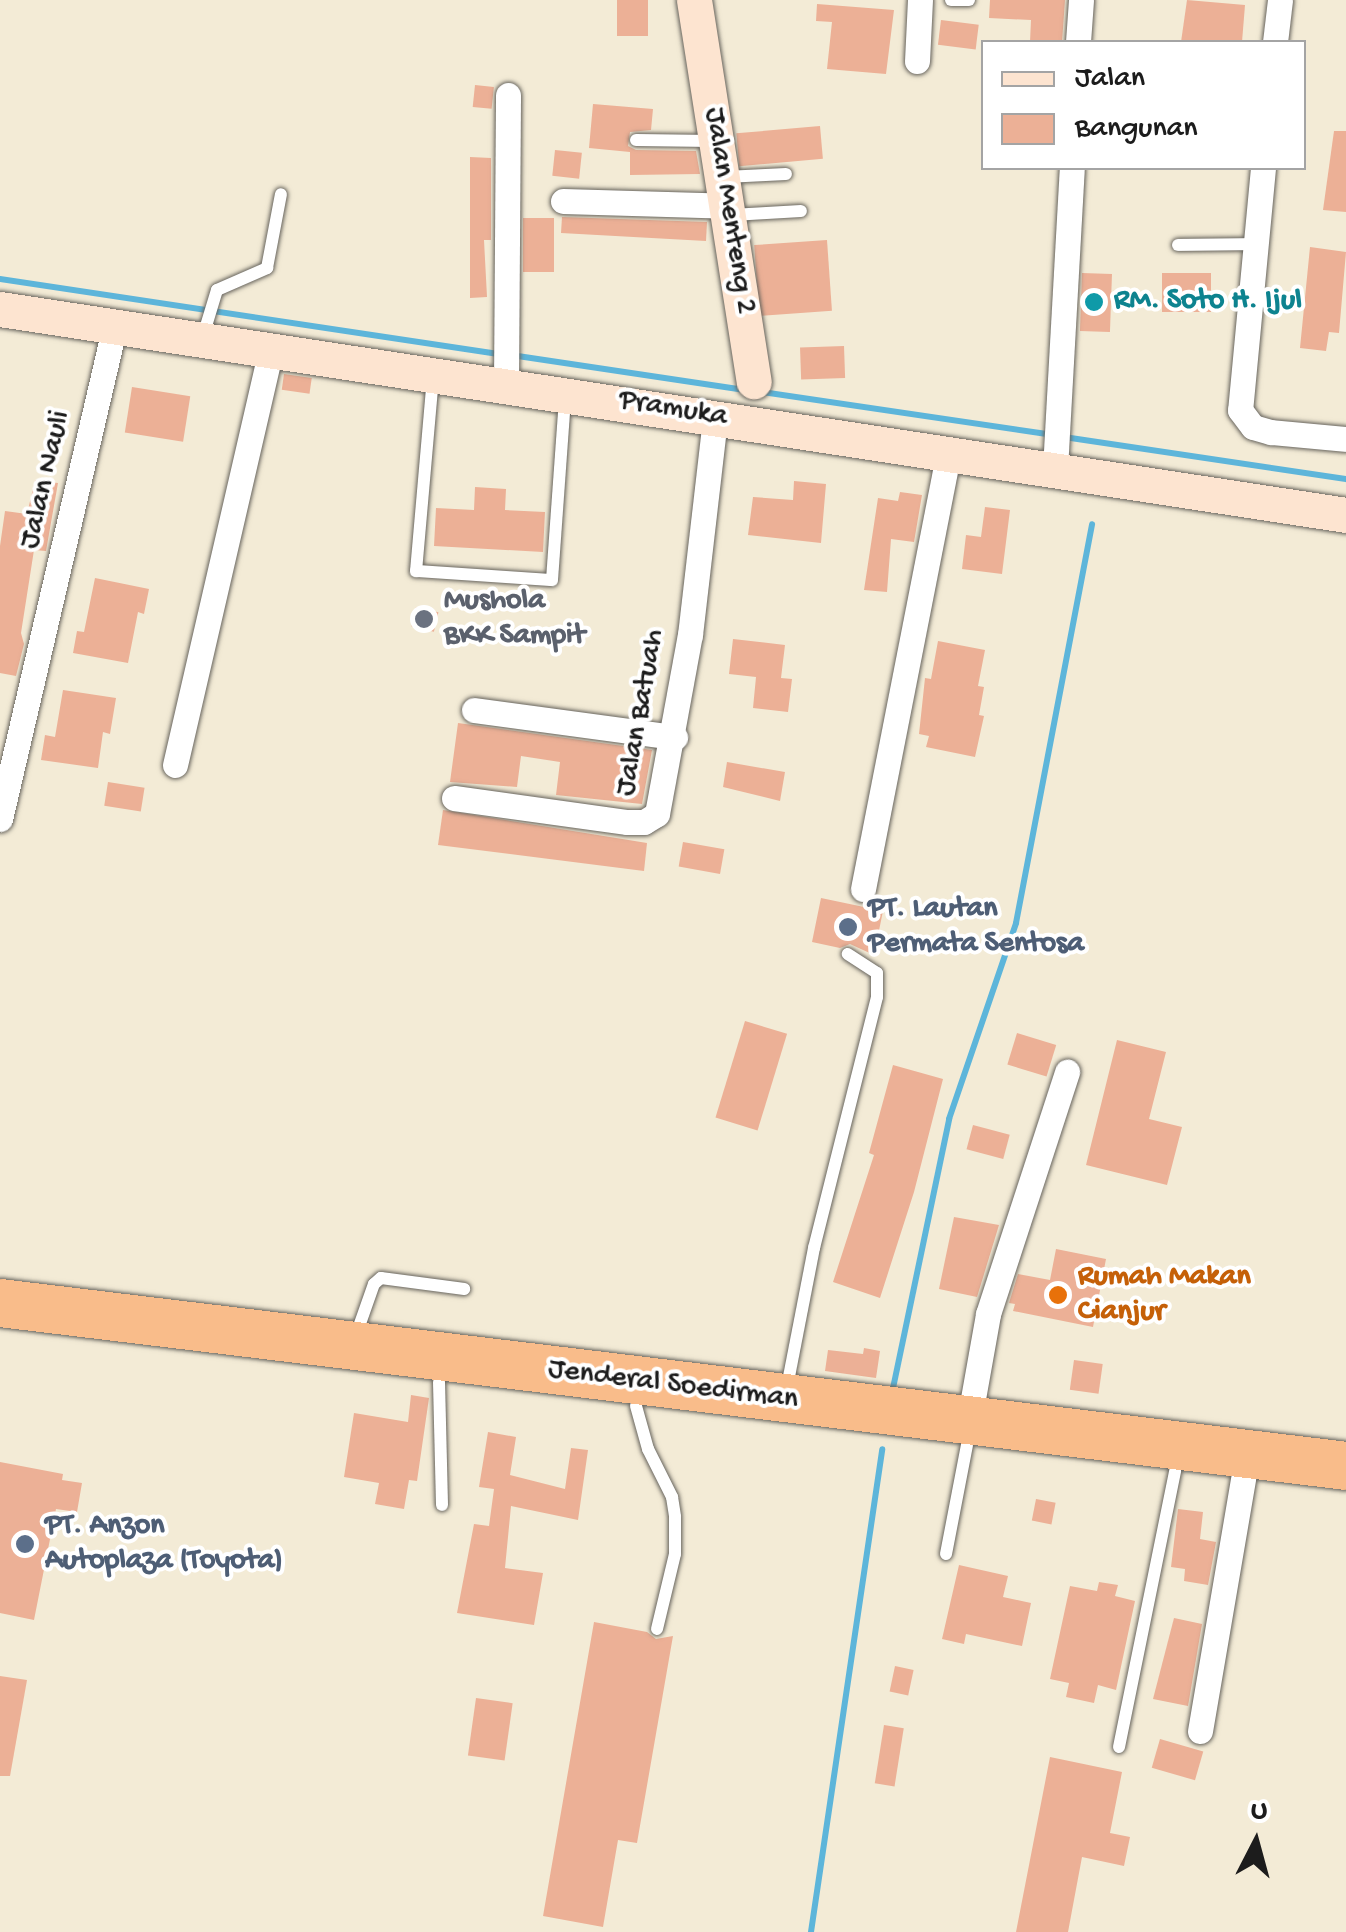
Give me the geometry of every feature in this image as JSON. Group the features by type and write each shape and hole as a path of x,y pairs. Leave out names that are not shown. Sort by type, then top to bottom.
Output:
{"highway":[{"name":"Jenderal Soedirman","path":"0,1303 352,1346 551,1384 636,1406 1346,1466"},
{"name":"Jenderal Soedirman","path":"0,1328 439,1382 551,1384 784,1399 1175,1471 1346,1491"}],"street":[{"name":"Jalan Menteng 2","path":"694,0 756,403"},
{"path":"916,60 920,0"},
{"path":"1078,40 1080,0"},
{"path":"1276,40 1280,0"},
{"path":"506,375 508,95"},
{"path":"1056,456 1072,170"},
{"path":"1263,170 1240,396 1244,419 1271,432 1346,439"},
{"path":"563,201 726,199"},
{"name":"Pramuka","path":"0,309 270,354 433,375 506,375 565,393 715,418 756,403 948,454 1056,456 1346,515"},
{"name":"Jalan Nauli","path":"0,820 114,329"},
{"path":"175,764 270,354"},
{"name":"Jalan Batuah","path":"454,798 644,822 658,814 674,737 715,418"},
{"path":"863,889 948,454"},
{"path":"474,710 674,737"},
{"path":"968,1433 988,1314 1066,1072"},
{"path":"1200,1730 1243,1479"}],"lane":[{"path":"950,0 969,0"},
{"path":"636,140 716,141"},
{"path":"726,199 786,174"},
{"path":"202,343 217,290 267,268 281,194"},
{"path":"726,199 802,211"},
{"path":"1178,245 1255,244"},
{"path":"433,375 416,571 552,580 565,393"},
{"path":"784,1399 814,1248 877,998 879,980 874,968 848,954"},
{"path":"352,1346 374,1284 381,1278 464,1289"},
{"path":"439,1382 442,1505"},
{"path":"636,1406 648,1448 672,1497 675,1517 675,1554 657,1629"},
{"path":"946,1554 968,1433"},
{"path":"1119,1747 1175,1471"}],"building":[{"path":"617,0 648,0 648,36 617,36"},
{"path":"990,0 1065,0 1062,40 1030,40 1031,20 989,18"},
{"path":"1187,0 1245,5 1242,40 1181,40"},
{"path":"817,4 894,10 886,74 827,69 832,22 816,21"},
{"path":"941,20 979,25 976,49 938,45"},
{"path":"475,85 494,87 492,109 473,107"},
{"path":"593,104 653,109 651,130 630,132 628,146 636,150 696,151 700,174 630,175 630,152 589,148"},
{"path":"820,126 823,159 739,166 736,133"},
{"path":"1334,131 1346,131 1346,212 1323,210"},
{"path":"555,150 582,153 579,179 552,176"},
{"path":"470,157 491,158 491,240 484,240 487,297 470,298"},
{"path":"562,217 707,222 706,241 561,233"},
{"path":"523,218 554,218 554,272 523,272"},
{"path":"827,240 832,311 759,316 754,245"},
{"path":"1310,247 1346,252 1339,333 1329,332 1326,351 1300,348"},
{"name":"RM. Soto H. Ijul","path":"1082,273 1112,274 1110,332 1080,331"},
{"path":"1162,273 1211,273 1211,312 1162,312"},
{"path":"844,346 845,378 801,380 800,348"},
{"path":"284,374 312,378 310,394 282,390"},
{"path":"132,387 190,396 183,442 125,432"},
{"path":"35,480 58,483 46,551 34,550 21,633 24,644 16,676 0,673 0,546 5,511 27,514"},
{"path":"794,481 826,484 821,543 748,535 753,497 793,500"},
{"path":"475,487 506,489 505,510 545,512 543,552 434,546 436,508 474,510"},
{"path":"900,492 922,495 914,542 891,539 887,592 864,590 878,498 898,501"},
{"path":"985,507 1010,510 1002,574 962,569 966,535 981,537"},
{"path":"95,578 149,589 144,614 138,612 128,663 73,653 77,631 84,632"},
{"name":"Mushola BKK Sampit","path":"416,607 438,612 434,632 412,626"},
{"path":"733,639 785,645 781,678 792,679 788,712 753,708 756,677 729,674"},
{"path":"938,641 985,650 978,686 984,687 979,715 984,716 975,757 926,747 929,736 919,734 925,678 931,679"},
{"path":"63,690 116,698 110,734 103,732 98,768 41,760 45,735 55,737"},
{"path":"458,723 652,750 642,804 556,795 560,762 521,756 517,787 450,782"},
{"path":"727,762 785,772 780,801 723,787"},
{"path":"108,782 145,788 141,811 104,806"},
{"path":"443,810 647,843 644,871 438,845"},
{"path":"683,842 724,849 720,874 679,867"},
{"name":"PT. Lautan Permata Sentosa","path":"821,898 883,911 874,955 850,944 840,948 812,942"},
{"path":"745,1021 787,1034 758,1130 715,1118"},
{"path":"1017,1033 1056,1045 1047,1077 1007,1065"},
{"path":"1117,1040 1166,1052 1149,1119 1182,1127 1167,1185 1086,1165"},
{"path":"893,1065 943,1079 914,1192 880,1298 833,1282 874,1155 869,1153"},
{"path":"973,1125 1010,1135 1003,1159 967,1149"},
{"path":"954,1217 999,1225 977,1297 939,1289"},
{"name":"Rumah Makan Cianjur","path":"1056,1249 1106,1259 1093,1327 1013,1311 1015,1304 1009,1303 1018,1274 1050,1280"},
{"path":"864,1348 880,1351 876,1378 825,1371 828,1350 863,1354"},
{"path":"1074,1360 1103,1364 1099,1394 1070,1390"},
{"path":"411,1395 429,1398 417,1481 409,1480 404,1509 375,1504 379,1483 344,1477 354,1413 408,1422"},
{"path":"488,1432 516,1437 510,1475 565,1489 571,1448 588,1450 578,1520 511,1506 505,1568 543,1573 534,1625 457,1613 474,1524 489,1526 494,1489 479,1487"},
{"name":"PT. Anzon Autoplaza (Toyota)","path":"0,1462 63,1474 62,1480 82,1483 77,1512 56,1509 34,1620 0,1613"},
{"path":"1036,1499 1056,1503 1051,1524 1032,1521"},
{"path":"1178,1509 1203,1512 1200,1539 1216,1542 1208,1585 1184,1581 1185,1569 1171,1567"},
{"path":"959,1565 1008,1576 1003,1597 1031,1603 1022,1646 966,1634 964,1644 942,1639"},
{"path":"1099,1582 1118,1585 1115,1596 1135,1601 1116,1690 1098,1685 1094,1703 1066,1697 1069,1683 1050,1679 1070,1586 1097,1591"},
{"path":"1174,1618 1202,1624 1188,1706 1153,1699"},
{"path":"594,1622 647,1632 656,1639 673,1636 637,1843 618,1840 603,1927 543,1916"},
{"path":"895,1666 914,1670 908,1695 890,1691"},
{"path":"0,1676 27,1680 10,1776 0,1776"},
{"path":"476,1698 513,1703 505,1761 468,1755"},
{"path":"884,1725 904,1728 895,1786 875,1783"},
{"path":"1160,1739 1203,1751 1195,1780 1152,1768"},
{"path":"1050,1757 1122,1772 1110,1833 1130,1837 1124,1866 1082,1857 1068,1932 1016,1932"}],"waterway":[{"path":"0,279 498,354"},
{"path":"511,355 746,390"},
{"path":"762,392 1052,435"},
{"path":"1064,437 1346,479"},
{"path":"892,1393 949,1119 1016,923 1092,524"},
{"path":"811,1932 882,1449"}],"place":[{"name":"RM. Soto H. Ijul","path":"1094,302"},
{"name":"Mushola BKK Sampit","path":"424,619"},
{"name":"PT. Lautan Permata Sentosa","path":"848,927"},
{"name":"Rumah Makan Cianjur","path":"1058,1295"},
{"name":"PT. Anzon Autoplaza (Toyota)","path":"25,1544"}]}
